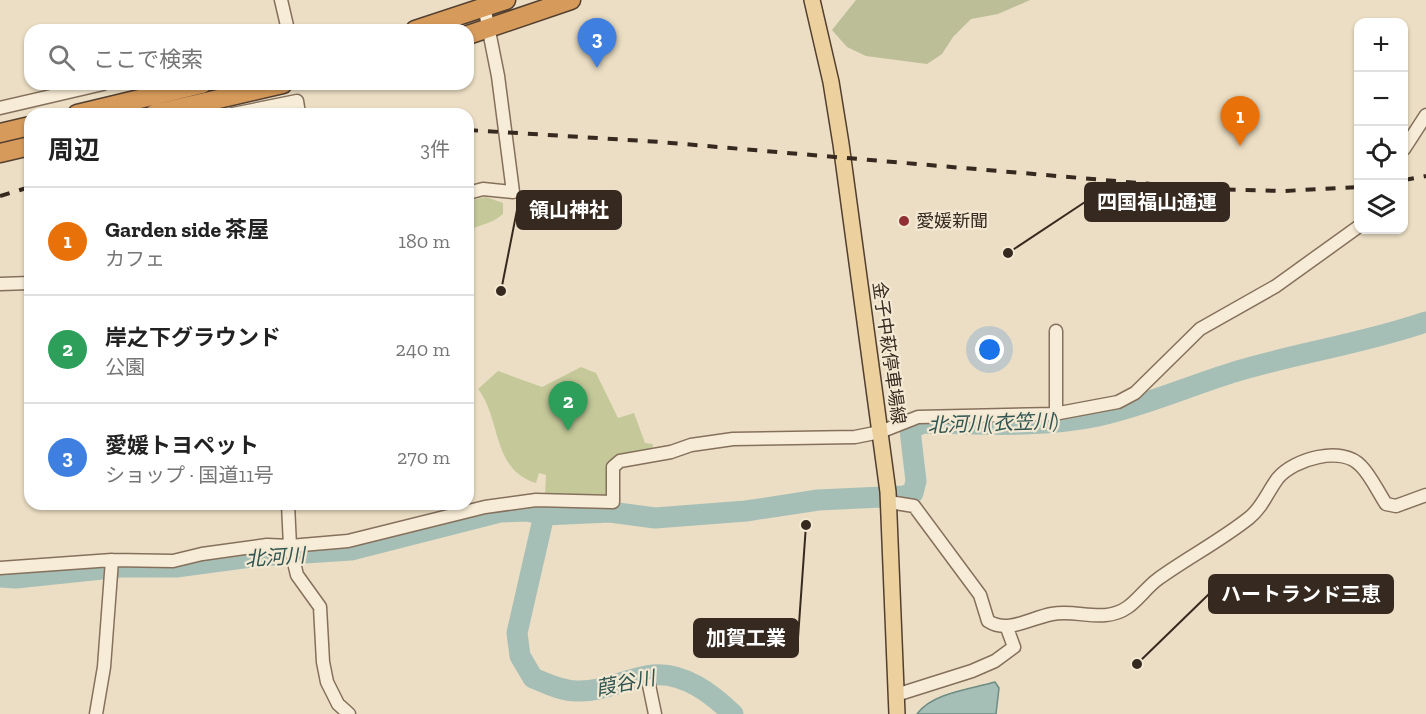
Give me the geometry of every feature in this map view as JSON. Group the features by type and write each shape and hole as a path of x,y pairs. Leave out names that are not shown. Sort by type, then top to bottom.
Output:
{"highway":[{"path":"431,24 483,4 506,0"},
{"path":"474,34 571,0"},
{"path":"164,103 190,90"},
{"path":"124,108 245,90"},
{"path":"0,133 24,127"},
{"path":"0,153 24,147"}],"main road":[{"name":"金子中萩停車場線","path":"812,0 836,113 888,497 897,714"}],"street":[{"path":"281,0 287,24"},
{"path":"474,191 483,189 513,192 498,76 483,4"},
{"path":"3,107 77,90"},
{"path":"260,108 297,100 299,108"},
{"path":"1408,143 1426,115"},
{"path":"474,510 536,500 613,502 613,467 620,460 671,452 691,445 741,439 826,439 880,432 918,417 988,418 1056,414 1109,404 1135,393 1200,329 1276,286 1354,231"},
{"path":"0,284 24,283"},
{"path":"1056,331 1056,414"},
{"path":"888,497 914,506 980,595 988,621 997,627 1007,628 1060,612 1097,616 1127,607 1156,579 1203,551 1252,517 1280,476 1303,462 1322,457 1340,456 1355,461 1362,466 1386,504 1396,506 1426,495"},
{"path":"288,510 291,552 297,576 320,607 323,662 327,682 338,704 349,714"},
{"path":"0,568 112,561 173,561 224,551 291,552 348,541 473,510"},
{"path":"96,714 104,668 112,561"},
{"path":"897,695 995,661 1014,647 1007,628"},
{"path":"649,685 655,714"}],"green space":[{"path":"856,0 1030,0 998,14 971,19 953,37 942,54 927,64 866,56 847,47 832,30"},
{"path":"486,197 503,203 503,214 474,229 474,200"},
{"path":"581,367 596,373 618,418 634,413 645,443 653,444 652,449 615,456 607,466 607,496 603,498 545,494 546,475 539,473 536,483 511,467 499,442 486,401 478,389 498,371 542,387"}],"water":[{"path":"995,682 999,688 996,714 917,714 942,696"}],"waterway":[{"name":"北河川(衣笠川)","path":"0,577 16,578 121,567 176,567 259,556 351,550 500,512 528,511 544,515 610,512 655,518 746,511 818,500 904,496 913,493 916,481 910,430 922,423 1033,424 1098,416 1135,406 1241,370 1380,336 1426,322"},
{"name":"葭谷川","path":"544,515 517,633 520,656 533,678 571,691 587,691 653,675 676,677 707,692 733,714"}],"railway":[{"path":"474,130 660,142 1209,189 1284,191 1354,187"},
{"path":"1408,179 1426,176"},
{"path":"0,196 24,189"}],"place":[{"name":"愛媛トヨペット","path":"597,68"},
{"name":"Garden side 茶屋","path":"1240,146"},
{"name":"愛媛新聞","path":"904,221"},
{"name":"四国福山通運","path":"1008,253"},
{"name":"領山神社","path":"501,291"},
{"name":"岸之下グラウンド","path":"568,431"},
{"name":"加賀工業","path":"806,525"},
{"name":"ハートランド三恵","path":"1137,664"}],"water label":[{"name":"北河川","path":"275,557"}]}
